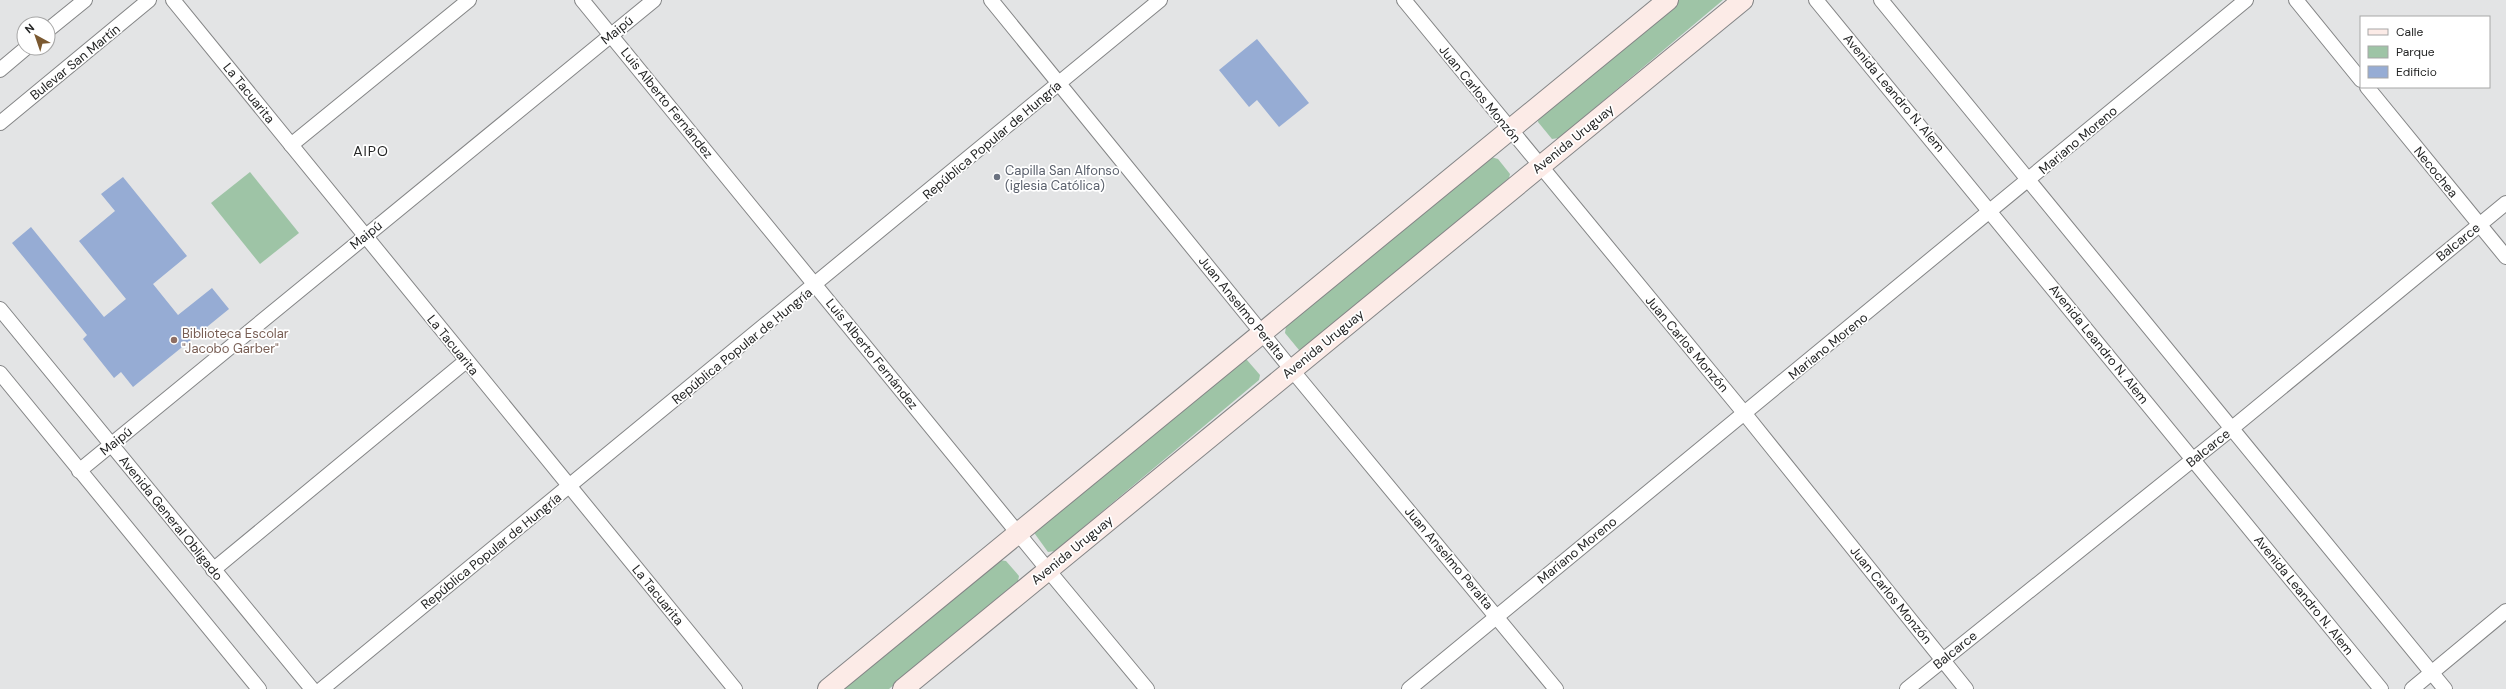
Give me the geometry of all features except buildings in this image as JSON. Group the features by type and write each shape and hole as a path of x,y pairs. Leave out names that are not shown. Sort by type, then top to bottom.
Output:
{"street":[{"path":"56,24 85,0"},
{"name":"Bulevar San Martín","path":"0,123 149,0"},
{"name":"La Tacuarita","path":"172,0 735,689"},
{"path":"291,145 468,0"},
{"name":"Luis Alberto Fernández","path":"582,0 816,285 1017,534 1147,689"},
{"name":"Maipú","path":"79,471 654,0"},
{"name":"Juan Anselmo Peralta","path":"991,0 1292,370 1556,689"},
{"name":"República Popular de Hungría","path":"322,689 816,285 1160,0"},
{"name":"Juan Carlos Monzón","path":"1404,0 1745,414 1966,689"},
{"path":"828,689 1668,0"},
{"name":"Avenida Uruguay","path":"903,689 1743,0"},
{"name":"Avenida Leandro N. Alem","path":"1816,0 1992,212 2381,689"},
{"path":"1881,0 2444,689"},
{"name":"Mariano Moreno","path":"1409,689 1992,212 2246,0"},
{"path":"2296,0 2360,79"},
{"path":"0,70 17,56"},
{"name":"Necochea","path":"2368,88 2506,257"},
{"name":"Balcarce","path":"1907,689 2231,429 2506,203"},
{"name":"Avenida General Obligado","path":"0,309 312,689"},
{"path":"213,570 466,361"},
{"path":"0,373 259,689"},
{"path":"2412,689 2506,611"}],"green space":[{"path":"1678,0 1723,0 1559,138 1552,139 1538,122 1539,114"},
{"path":"1491,157 1498,159 1510,174 1509,178 1306,349 1299,350 1285,333 1286,326"},
{"path":"250,172 299,233 260,264 211,203"},
{"path":"1240,358 1247,360 1260,375 1259,380 1055,551 1048,552 1035,534 1035,527"},
{"path":"999,560 1006,561 1019,576 1018,581 889,689 842,689"}],"place":[{"name":"Capilla San Alfonso (iglesia Católica)","path":"997,177"},
{"name":"Biblioteca Escolar \"Jacobo Garber\"","path":"174,340"}],"district":[{"name":"AIPO","path":"371,151"}]}
